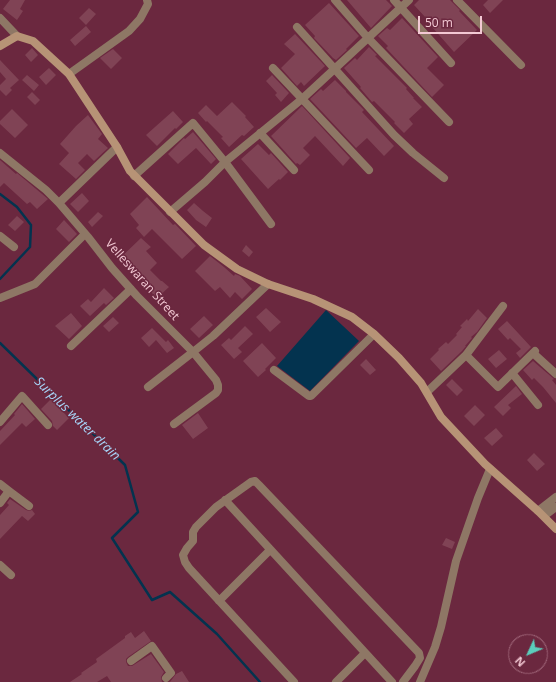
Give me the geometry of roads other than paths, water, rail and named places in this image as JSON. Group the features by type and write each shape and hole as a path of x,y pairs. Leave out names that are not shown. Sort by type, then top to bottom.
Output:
{"main road":[{"path":"0,46 17,36 33,41 69,74 117,147 130,171 204,245 237,269 268,284 313,299 352,317 374,334 422,383 441,417 490,469 556,529"}],"street":[{"path":"69,74 129,31 140,20 148,4 147,0"},
{"path":"336,0 368,38 449,122"},
{"path":"394,0 452,64"},
{"path":"170,212 226,162 302,99 409,0"},
{"path":"457,0 521,65"},
{"path":"0,18 17,36"},
{"path":"297,27 394,135 413,153 444,178"},
{"path":"273,68 369,170"},
{"path":"134,176 193,123 226,162 270,224"},
{"path":"260,133 294,170"},
{"path":"59,203 117,147"},
{"name":"Velleswaran Street","path":"0,153 46,190 59,203 86,234 112,268 193,352 216,380 218,385 218,390 216,393 174,424"},
{"path":"0,298 35,284 86,234"},
{"path":"0,236 14,246"},
{"path":"148,387 213,336 268,284"},
{"path":"71,346 131,289"},
{"path":"427,392 466,355 503,306"},
{"path":"274,370 309,396 312,396 374,334"},
{"path":"466,355 498,387 534,352 556,374"},
{"path":"512,373 538,406"},
{"path":"0,422 22,396 48,424"},
{"path":"420,682 435,647 441,627 456,561 478,498 490,469"},
{"path":"294,682 188,568 183,555 193,542 193,532 196,527 216,507 251,482 255,481 419,653 420,658 402,682"},
{"path":"0,484 29,506"},
{"path":"0,503 9,491"},
{"path":"541,514 556,497"},
{"path":"225,500 392,682"},
{"path":"541,514 556,507"},
{"path":"219,601 270,550"},
{"path":"0,565 11,575"},
{"path":"131,661 152,646 172,673 164,681"},
{"path":"336,682 365,653"}],"water":[{"path":"326,310 359,341 310,391 277,366"}],"waterway":[{"name":"Surplus water drain","path":"0,194 17,207 31,225 30,247 0,279"},
{"name":"Surplus water drain","path":"0,343 125,465 138,512 112,538 152,600 170,592 217,634 260,682"}]}
